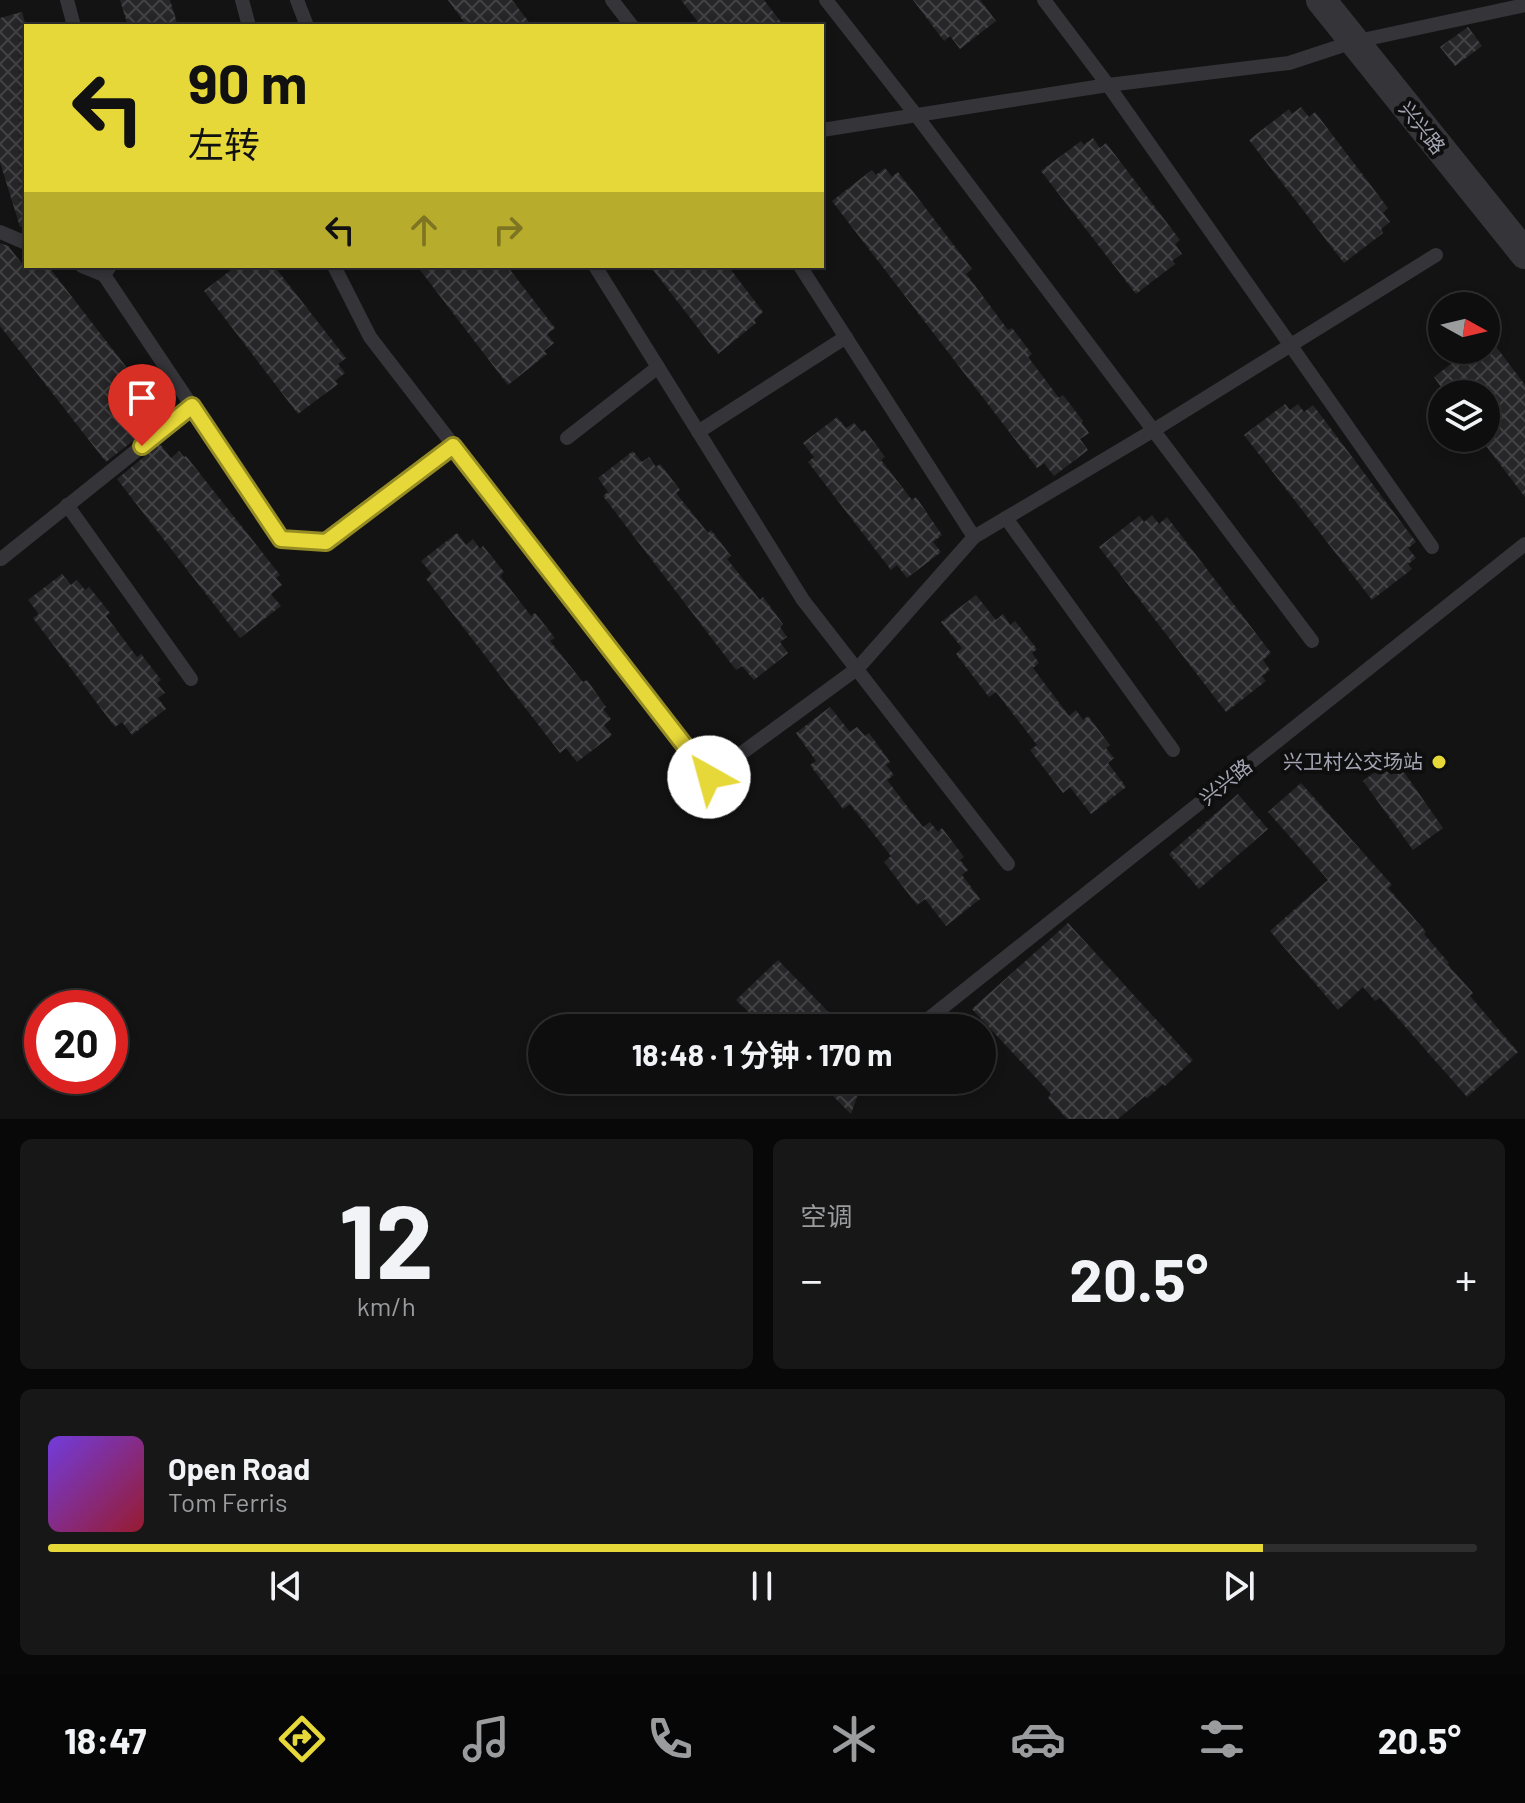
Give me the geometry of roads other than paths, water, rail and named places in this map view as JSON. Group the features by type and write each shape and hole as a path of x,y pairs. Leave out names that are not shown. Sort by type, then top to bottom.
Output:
{"street":[{"name":"兴兴路","path":"1321,0 1525,254"}],"lane":[{"path":"67,0 73,24"},
{"path":"242,0 248,24"},
{"path":"297,0 306,24"},
{"path":"612,0 630,24"},
{"path":"826,0 1312,641"},
{"path":"1044,0 1108,85 1432,547"},
{"path":"824,130 1108,85 1289,63 1353,42 1525,5"},
{"path":"0,232 24,242"},
{"path":"335,268 370,337 709,777 858,668 974,537 1154,430 1436,255"},
{"path":"596,268 803,600 1008,864"},
{"path":"801,268 974,537"},
{"path":"107,271 281,539 326,542 453,446"},
{"path":"698,432 846,337"},
{"path":"567,438 658,367"},
{"path":"1,559 192,406"},
{"path":"67,505 191,679"},
{"path":"1006,518 1173,750"},
{"name":"兴兴路","path":"935,1014 1525,544"}],"place":[{"name":"兴卫村公交场站","path":"1439,762"}]}
